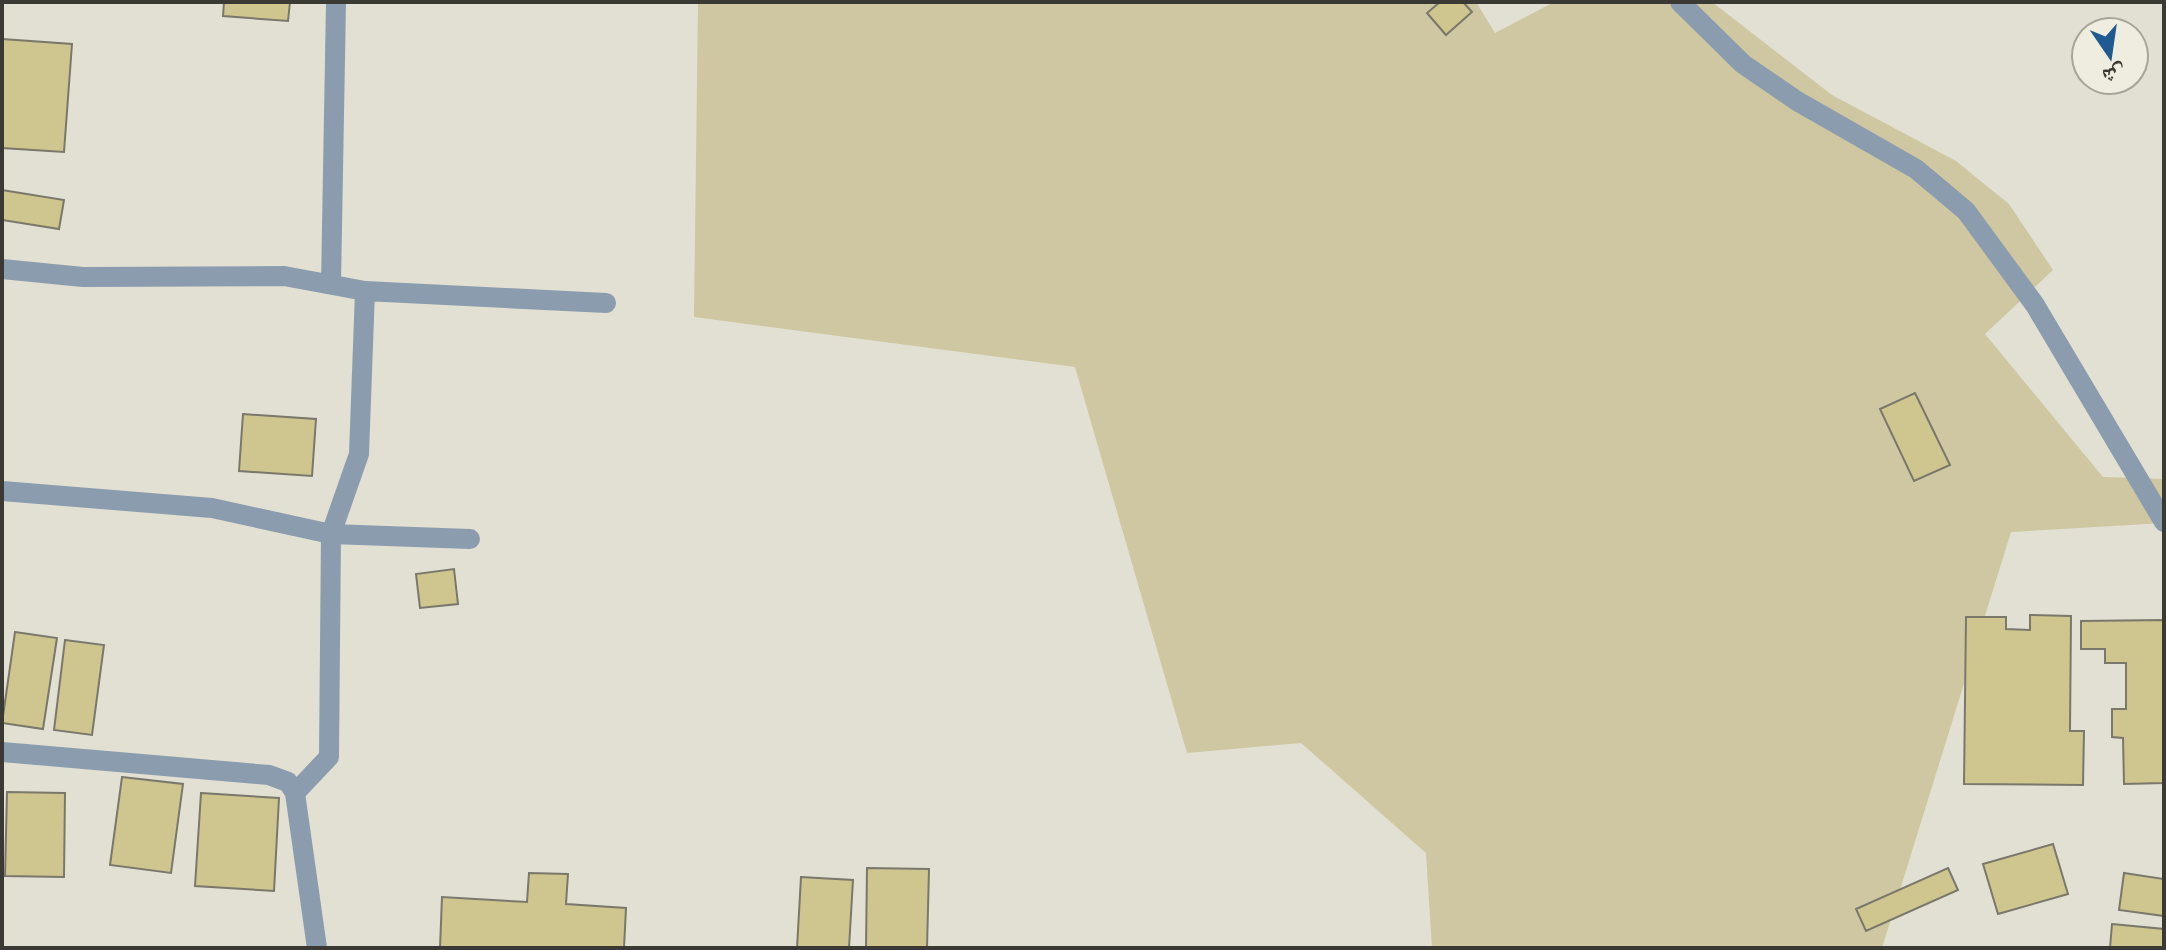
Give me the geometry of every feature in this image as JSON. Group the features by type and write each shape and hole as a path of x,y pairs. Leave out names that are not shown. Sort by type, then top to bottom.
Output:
{"street":[{"path":"331,284 336,2"},
{"path":"1680,2 1743,64 1797,101 1916,169 1966,211 2035,305 2164,522"},
{"path":"2,269 83,277 284,276 365,291 606,303"},
{"path":"295,793 329,757 331,534 359,454 365,291"},
{"path":"2,491 212,508 331,534 470,539"},
{"path":"2,752 269,775 288,782 295,793 317,948"}],"shaded area":[{"path":"698,2 1476,2 1495,33 1554,2 1712,2 1832,95 1956,161 2009,204 2053,270 1985,334 2103,477 2164,479 2164,523 2011,532 1882,948 1432,948 1426,853 1301,743 1187,753 1075,367 694,317"}],"building":[{"path":"224,2 290,2 288,21 223,16"},
{"path":"1440,2 1463,2 1472,12 1446,35 1427,13"},
{"path":"2,39 72,44 64,152 2,148"},
{"path":"2,190 64,200 59,229 2,220"},
{"path":"1915,393 1950,465 1914,481 1880,409"},
{"path":"243,414 316,419 312,476 239,471"},
{"path":"454,569 458,604 420,608 416,574"},
{"path":"2030,615 2071,616 2070,731 2084,731 2083,785 1964,784 1966,617 2006,617 2006,629 2030,630"},
{"path":"2164,620 2164,783 2124,784 2123,738 2112,737 2112,709 2126,709 2126,663 2105,663 2105,649 2081,649 2081,621"},
{"path":"15,632 57,638 43,729 2,723"},
{"path":"65,640 104,645 92,735 54,730"},
{"path":"122,777 183,784 171,873 110,865"},
{"path":"7,792 65,793 64,877 5,876"},
{"path":"201,793 279,798 274,891 195,886"},
{"path":"2053,844 2068,894 1998,914 1983,864"},
{"path":"867,868 929,869 927,948 866,948"},
{"path":"1948,868 1958,890 1866,931 1856,909"},
{"path":"529,873 568,874 566,904 626,908 624,948 440,948 442,897 527,902"},
{"path":"2124,873 2164,879 2164,916 2119,910"},
{"path":"801,877 853,880 849,948 797,948"},
{"path":"2112,924 2164,929 2164,948 2110,948"}]}
